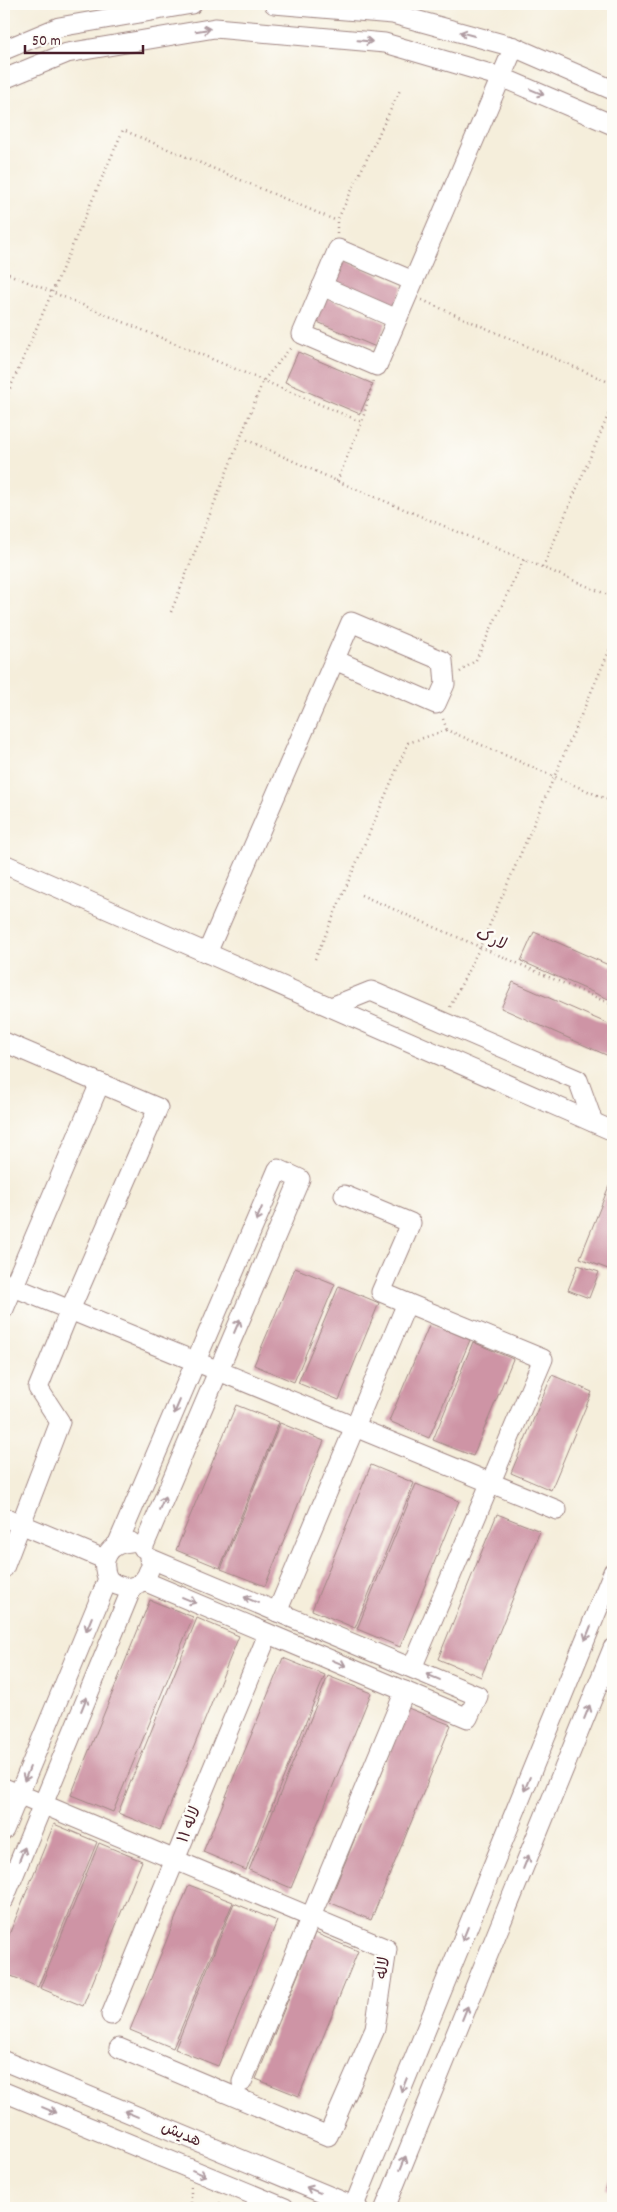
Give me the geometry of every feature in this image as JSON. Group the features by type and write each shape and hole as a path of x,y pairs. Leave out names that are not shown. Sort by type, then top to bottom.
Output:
{"street":[{"path":"4,50 59,27 192,4"},
{"path":"274,4 393,14 514,47 613,90"},
{"path":"4,79 67,53 215,28 385,43 501,77 613,125"},
{"path":"411,288 338,249 302,334 377,366 411,288 514,47"},
{"path":"322,286 397,319"},
{"path":"207,953 351,622 443,661 445,684 436,704 335,660"},
{"path":"4,864 613,1131"},
{"path":"331,1007 371,991 578,1080 593,1122"},
{"path":"4,1042 158,1108 38,1388 60,1422 4,1568"},
{"path":"4,1309 8,1285 100,1084"},
{"path":"4,1899 138,1584 150,1571 146,1553 218,1371 300,1179 278,1169 118,1543"},
{"path":"344,1195 411,1223 381,1292 543,1359 412,1668"},
{"path":"8,1285 558,1510"},
{"path":"277,1612 406,1303"},
{"path":"4,1517 104,1559"},
{"path":"130,1542 146,1553 277,1612 478,1696 468,1718 268,1634 138,1584 116,1586 108,1579 104,1570 104,1559 109,1549 118,1543 130,1542"},
{"path":"355,2208 605,1615 613,1572"},
{"path":"4,1830 11,1791 108,1579"},
{"name":"لاله ۱۱","path":"111,2015 268,1634"},
{"path":"385,2208 613,1648"},
{"path":"242,2082 405,1691"},
{"name":"لاله","path":"11,1791 387,1949 375,2029 328,2136 119,2048"},
{"name":"هدیش","path":"4,2061 355,2208"},
{"name":"هدیش","path":"4,2092 285,2208"}],"path":[{"path":"338,249 337,221 401,88"},
{"path":"4,402 123,130 337,221"},
{"path":"4,272 362,422"},
{"path":"411,288 613,384"},
{"path":"171,612 263,381 302,334"},
{"path":"337,481 362,422 377,366"},
{"path":"543,567 613,404"},
{"path":"247,440 337,481 613,597"},
{"path":"445,684 476,660 524,559"},
{"path":"443,1022 480,947 556,777 613,642"},
{"path":"436,704 448,730"},
{"path":"315,959 408,742 448,730 613,802"},
{"name":"لارک","path":"361,895 613,1005"},
{"path":"218,2208 222,2202 224,2208"}],"building":[{"path":"339,258 403,286 393,310 329,283"},
{"path":"325,297 386,323 376,347 315,321"},
{"path":"298,352 373,384 360,414 285,382"},
{"path":"534,932 613,967 613,1001 521,961"},
{"path":"513,982 613,1026 613,1058 501,1008"},
{"path":"609,1186 613,1188 613,1271 580,1258"},
{"path":"578,1265 599,1272 589,1298 568,1290"},
{"path":"295,1268 335,1284 294,1382 254,1365"},
{"path":"339,1286 379,1303 339,1400 298,1383"},
{"path":"430,1323 470,1340 429,1438 389,1421"},
{"path":"473,1342 513,1359 473,1456 433,1440"},
{"path":"552,1375 592,1392 551,1490 511,1473"},
{"path":"236,1405 279,1422 220,1568 176,1550"},
{"path":"280,1423 324,1441 265,1586 221,1569"},
{"path":"371,1465 414,1483 355,1628 312,1610"},
{"path":"416,1484 459,1501 400,1647 357,1629"},
{"path":"497,1514 540,1531 481,1677 438,1659"},
{"path":"150,1600 193,1617 113,1812 71,1795"},
{"path":"197,1618 239,1636 160,1830 118,1813"},
{"path":"283,1658 325,1675 246,1870 203,1852"},
{"path":"328,1676 371,1693 291,1888 249,1870"},
{"path":"408,1708 451,1725 371,1920 329,1902"},
{"path":"54,1824 97,1842 38,1987 4,1973 4,1947"},
{"path":"99,1843 142,1861 83,2006 40,1988"},
{"path":"189,1885 233,1902 173,2048 130,2030"},
{"path":"234,1903 277,1921 218,2066 175,2049"},
{"path":"315,1933 358,1951 299,2096 256,2079"},
{"path":"613,2170 613,2192 606,2189"}]}
